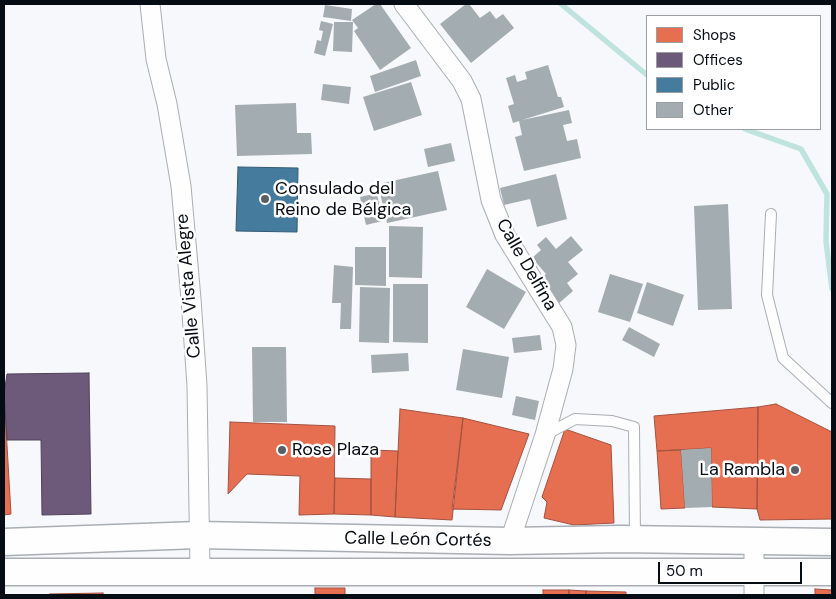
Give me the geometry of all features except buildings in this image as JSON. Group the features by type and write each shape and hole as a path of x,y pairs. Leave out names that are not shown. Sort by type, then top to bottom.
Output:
{"main road":[{"name":"Calle León Cortés","path":"4,542 198,535 510,542 635,540 832,542"},
{"name":"Calle León Cortés","path":"4,572 200,570 754,584 832,572"}],"street":[{"name":"Calle Vista Alegre","path":"150,4 156,60 167,104 181,186 191,299 197,386 200,570"},
{"name":"Calle Delfina","path":"404,4 462,81 471,99 491,200 502,228 562,327 566,345 563,369 545,435 510,542"},
{"path":"754,541 754,584"}],"lane":[{"path":"771,214 767,295 783,358 832,403"},
{"path":"545,435 575,419 612,421 634,427 635,540"}],"waterway":[{"path":"561,4 646,74"},
{"path":"748,130 801,149 827,194 826,241 832,289"}],"place":[{"name":"Consulado del Reino de Bélgica","path":"265,199"},
{"name":"Rose Plaza","path":"282,450"},
{"name":"La Rambla","path":"795,470"}]}
